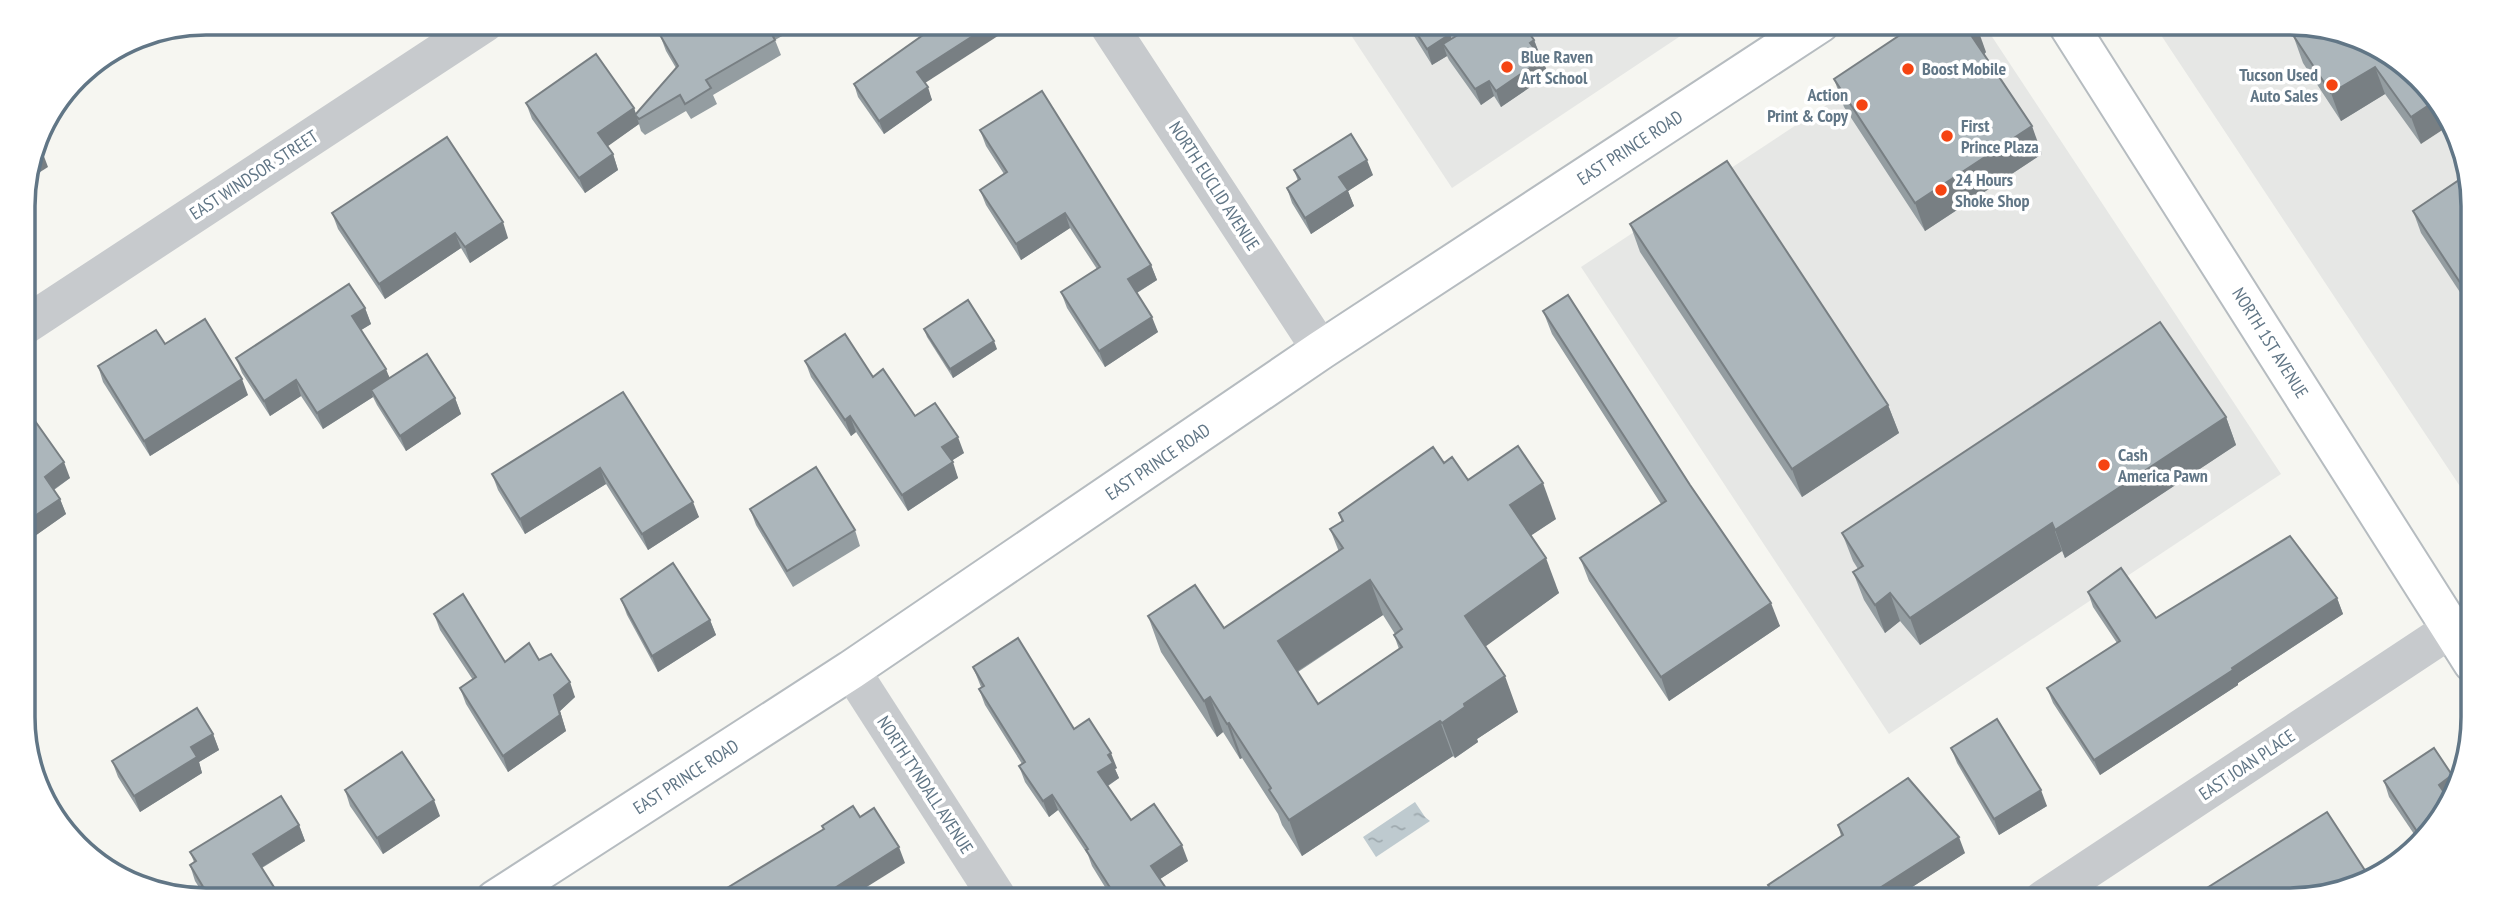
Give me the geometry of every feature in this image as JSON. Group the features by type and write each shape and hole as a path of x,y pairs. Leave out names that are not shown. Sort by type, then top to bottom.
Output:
{"main road":[{"name":"EAST PRINCE ROAD","path":"514,888 851,670 1321,350 1802,35"},
{"name":"NORTH 1ST AVENUE","path":"2075,35 2461,644"}],"street":[{"name":"EAST WINDSOR STREET","path":"35,320 467,35"},
{"name":"NORTH EUCLID AVENUE","path":"1115,35 1321,350"},
{"name":"EAST JOAN PLACE","path":"2060,888 2451,629"},
{"name":"NORTH TYNDALL AVENUE","path":"851,670 991,888"}],"shaded area":[{"path":"1351,35 1682,35 1452,188"},
{"path":"1933,35 1991,35 2281,474 1889,734 1581,267"},
{"path":"2161,35 2313,36 2345,44 2355,48 2421,144 2443,130 2460,183 2461,488"}],"water":[{"path":"1415,802 1430,821 1376,857 1363,837"}],"building":[{"path":"660,35 772,35 775,40 706,80 711,88 685,104 680,95 639,119 635,115 678,66"},
{"path":"923,35 974,35 917,72 928,87 879,121 854,84"},
{"path":"1418,35 1448,35 1427,49"},
{"name":"Blue Raven Art School","path":"1458,35 1530,35 1534,40 1530,43 1543,59 1496,91 1489,81 1475,89 1443,44"},
{"name":"First Prince Plaza","path":"1900,35 1971,35 2032,126 1915,203 1834,79"},
{"path":"2293,35 2335,41 2366,53 2403,77 2428,105 2411,117 2375,67 2331,93"},
{"path":"596,54 634,108 598,133 613,154 579,178 526,103"},
{"path":"1042,91 1151,265 1128,279 1152,317 1099,351 1061,292 1100,267 1065,213 1016,244 980,190 1007,172 980,130"},
{"path":"1351,134 1367,160 1339,177 1348,190 1305,218 1287,188 1300,179 1294,170"},
{"path":"447,137 503,222 465,247 455,233 379,284 332,213"},
{"path":"1727,161 1888,405 1792,469 1630,224"},
{"path":"2459,180 2461,284 2413,211"},
{"path":"349,284 365,308 352,316 386,369 317,413 296,380 264,401 236,358"},
{"path":"1568,295 1690,485 1771,603 1661,677 1580,558 1666,501 1543,311"},
{"path":"968,300 994,341 950,369 924,329"},
{"path":"205,319 242,379 144,441 98,366 156,330 165,344"},
{"path":"2160,322 2226,417 2055,530 2052,523 1910,618 1890,593 1875,605 1853,572 1863,566 1842,533"},
{"path":"845,334 873,377 883,369 915,416 935,403 958,437 942,447 953,462 902,495 850,416 845,420 805,361"},
{"path":"427,354 455,398 400,436 371,390"},
{"path":"623,392 693,502 642,534 600,468 520,519 492,474"},
{"path":"35,421 64,462 45,477 60,499 35,516"},
{"path":"1518,446 1543,483 1510,505 1546,558 1465,616 1505,676 1442,723 1440,721 1289,820 1229,723 1227,724 1210,697 1204,701 1148,616 1195,585 1224,628 1343,548 1330,529 1343,521 1339,513 1433,447 1444,463 1452,457 1468,480","holes":["1370,580 1402,629 1394,635 1402,647 1318,704 1278,641"]},
{"path":"816,467 855,530 787,571 750,509"},
{"path":"2290,536 2337,598 2232,668 2233,670 2094,760 2047,688 2120,641 2088,592 2121,568 2156,618"},
{"path":"673,563 710,620 652,656 621,599"},
{"path":"463,594 505,662 529,643 539,660 551,654 570,682 554,695 560,715 503,756 460,688 476,677 434,614"},
{"path":"1018,638 1074,729 1089,719 1111,753 1108,755 1113,763 1098,772 1131,820 1154,804 1182,845 1151,866 1166,888 1110,888 1052,795 1043,801 1019,766 1025,762 979,689 984,686 973,667"},
{"path":"197,708 213,734 191,747 197,757 134,796 112,761"},
{"path":"1997,719 2041,790 1994,819 1951,748"},
{"path":"2434,748 2451,774 2439,785 2443,793 2417,831 2384,781"},
{"path":"402,752 434,800 377,838 345,790"},
{"path":"1908,778 1959,837 1880,888 1770,888 1768,885 1843,835 1838,825"},
{"path":"281,796 299,825 253,854 274,888 204,888 190,865 196,861 190,852"},
{"path":"853,806 860,817 874,808 899,847 835,888 727,888 824,829 822,826"},
{"path":"2327,812 2365,870 2313,887 2207,888"}],"place":[{"name":"Blue Raven Art School","path":"1507,67"},
{"name":"Boost Mobile","path":"1908,69"},
{"name":"Tucson Used Auto Sales","path":"2332,85"},
{"name":"Action Print & Copy","path":"1862,105"},
{"name":"First Prince Plaza","path":"1947,136"},
{"name":"24 Hours Shoke Shop","path":"1941,190"},
{"name":"Cash America Pawn","path":"2104,465"}]}
